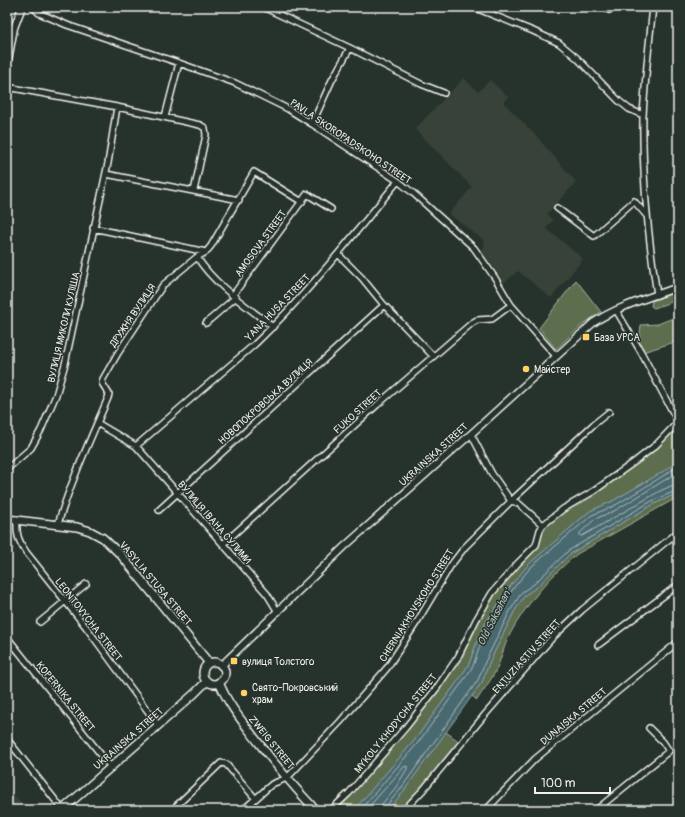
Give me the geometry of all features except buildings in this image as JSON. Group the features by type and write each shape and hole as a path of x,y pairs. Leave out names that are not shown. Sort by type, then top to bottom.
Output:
{"main road":[{"name":"VASYLIA STUSA STREET","path":"7,519 58,524 83,529 96,534 109,543 121,555 209,663"},
{"path":"216,662 221,666 224,670 222,679 219,682 211,683 207,681 204,677 203,671 205,667 209,663 216,662"},
{"name":"UKRAINSKA STREET","path":"62,810 207,681"},
{"name":"ZWEIG STREET","path":"219,682 232,708 287,778 316,810"}],"street":[{"path":"7,66 14,28 22,7"},
{"name":"PAVLA SKOROPADSKOHO STREET","path":"33,7 39,13 67,25 235,83 288,109 398,181 474,248 495,278 511,305 556,356"},
{"path":"263,7 350,48 421,84 444,93"},
{"path":"474,7 559,44 577,58 619,102 629,109 644,115"},
{"path":"653,7 643,138 647,216 657,295"},
{"path":"312,124 332,80 350,48"},
{"path":"165,117 180,63"},
{"path":"7,87 117,107 200,125 206,128 206,135 194,191"},
{"name":"ВУЛИЦЯ МИКОЛИ КУЛІША","path":"7,469 31,448 41,430 56,395 65,364 93,228 106,174 117,107"},
{"name":"ДРУЖНЯ ВУЛИЦЯ","path":"58,524 74,477 109,394 102,383 103,379 163,285 206,252 211,246 254,172 302,202"},
{"path":"106,174 239,200"},
{"name":"YANA HUSA STREET","path":"136,446 273,327 338,254 398,181"},
{"path":"302,202 307,194 331,209"},
{"path":"557,208 594,236 634,201 647,216"},
{"name":"AMOSOVA STREET","path":"206,323 235,296 302,202"},
{"path":"93,228 206,252"},
{"path":"338,254 362,278 384,305 433,356"},
{"path":"197,258 202,266 235,296 273,327"},
{"name":"UKRAINSKA STREET","path":"221,666 344,548 593,323 601,317 616,310 678,287"},
{"name":"НОВОПОКРОВСЬКА ВУЛИЦЯ","path":"159,510 384,305"},
{"name":"FUKO STREET","path":"223,544 433,356 472,323 477,320 492,319 511,305"},
{"path":"616,310 641,352 678,422"},
{"name":"CHERNIAKHOVSKOHO STREET","path":"243,810 272,784 287,778 340,722 387,668 417,622 451,565 464,547 511,501 609,412"},
{"name":"MYKOLY KHODYCHA STREET","path":"331,810 370,770 406,728 436,689 458,657 492,592 536,545 540,530 544,525 563,509 594,491 637,460 656,445 678,422"},
{"path":"97,423 136,446"},
{"path":"471,434 492,474 511,501 518,503 544,525"},
{"name":"ВУЛИЦЯ ІВАНА СУЛИМИ","path":"136,446 267,594 278,612"},
{"name":"LEONTOVYCHA STREET","path":"17,520 16,534 20,543 86,626 158,725"},
{"name":"ENTUZIASTIV STREET","path":"404,810 423,790 483,717 552,638 582,610 678,532"},
{"path":"40,622 86,584"},
{"path":"598,645 678,585"},
{"name":"KOPERNIKA STREET","path":"7,637 110,766"},
{"name":"DUNAISKA STREET","path":"486,810 535,759 678,642"},
{"path":"7,653 14,646"},
{"path":"596,810 669,751 663,742 649,728"},
{"path":"7,739 62,810"},
{"path":"172,810 221,763 226,764 255,798"}],"shaded area":[{"path":"464,78 478,92 490,80 508,97 503,102 537,137 576,182 547,214 553,220 546,228 583,259 551,298 518,271 504,283 482,251 485,244 482,239 449,214 472,187 415,129"},
{"path":"7,787 22,804 17,810 7,810"}],"green space":[{"path":"576,280 601,312 582,325 556,349 539,328"},
{"path":"678,291 678,302 671,302 654,308 651,306 652,301"},
{"path":"673,318 678,318 678,341 643,352 639,341 641,325 658,324"},
{"path":"678,425 678,461 661,473 611,502 590,511 529,564 512,584 485,624 469,664 458,681 414,741 354,810 331,810 406,728 458,657 492,593 536,545 543,525 594,491"},
{"path":"678,493 678,497 577,554 567,562 531,601 516,623 490,681 477,700 472,696 482,682 489,663 514,612 525,595 537,587 570,554 652,505"},
{"path":"446,732 461,743 404,810 388,810 411,781"}],"water":[{"name":"Old Saksahan'","path":"678,461 678,493 652,505 570,554 537,587 525,595 514,612 489,663 482,682 403,792 388,810 354,810 414,741 458,681 469,664 485,624 512,584 529,564 590,511 611,502 661,473"}],"place":[{"name":"База УРСА","path":"586,337"},
{"name":"Майстер","path":"526,369"},
{"name":"вулиця Толстого","path":"234,661"},
{"name":"Свято-Покровський храм","path":"244,693"}]}
